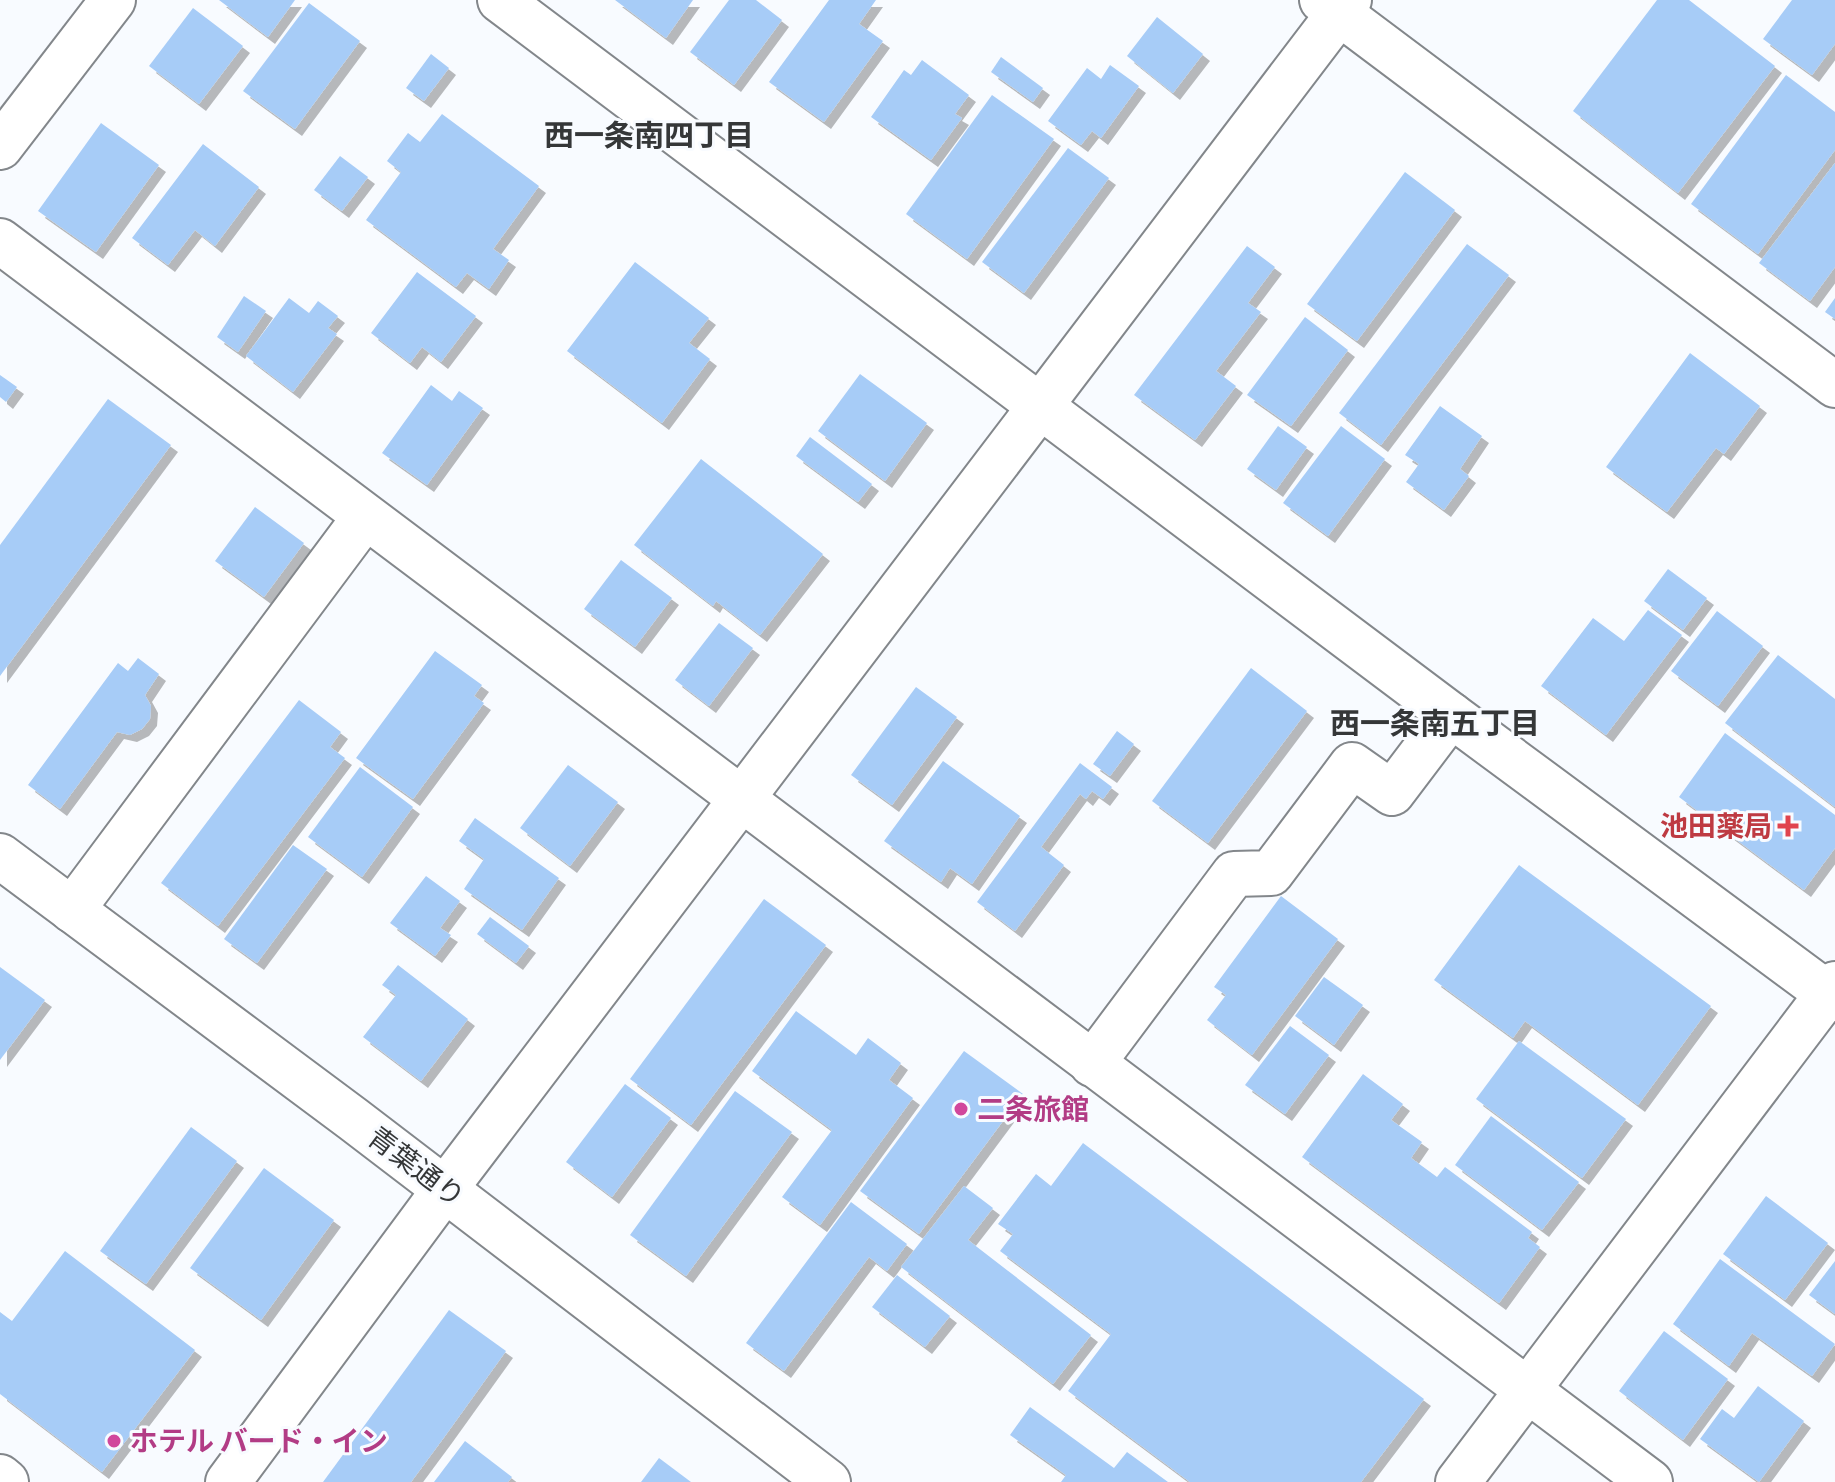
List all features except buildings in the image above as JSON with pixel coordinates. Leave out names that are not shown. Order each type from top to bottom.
[{"type":"street","points":[[0,147],[113,0]]},
{"type":"street","points":[[500,0],[1451,715],[1833,992],[1458,1482]]},
{"type":"street","points":[[228,1482],[1337,4],[1835,385]]},
{"type":"street","points":[[0,241],[1650,1482]]},
{"type":"street","points":[[72,910],[365,517]]},
{"type":"street","points":[[1092,1064],[1234,874],[1271,873],[1352,765],[1392,793],[1451,715]]},
{"type":"street","name":"青葉通り","points":[[0,856],[445,1189],[828,1482]]},
{"type":"street","points":[[0,1477],[6,1482]]},
{"type":"place","name":"池田薬局","points":[[1788,826]]},
{"type":"place","name":"二条旅館","points":[[961,1109]]},
{"type":"place","name":"ホテル バード・イン","points":[[114,1441]]},
{"type":"district","name":"西一条南四丁目","points":[[649,136]]},
{"type":"district","name":"西一条南五丁目","points":[[1435,724]]}]
